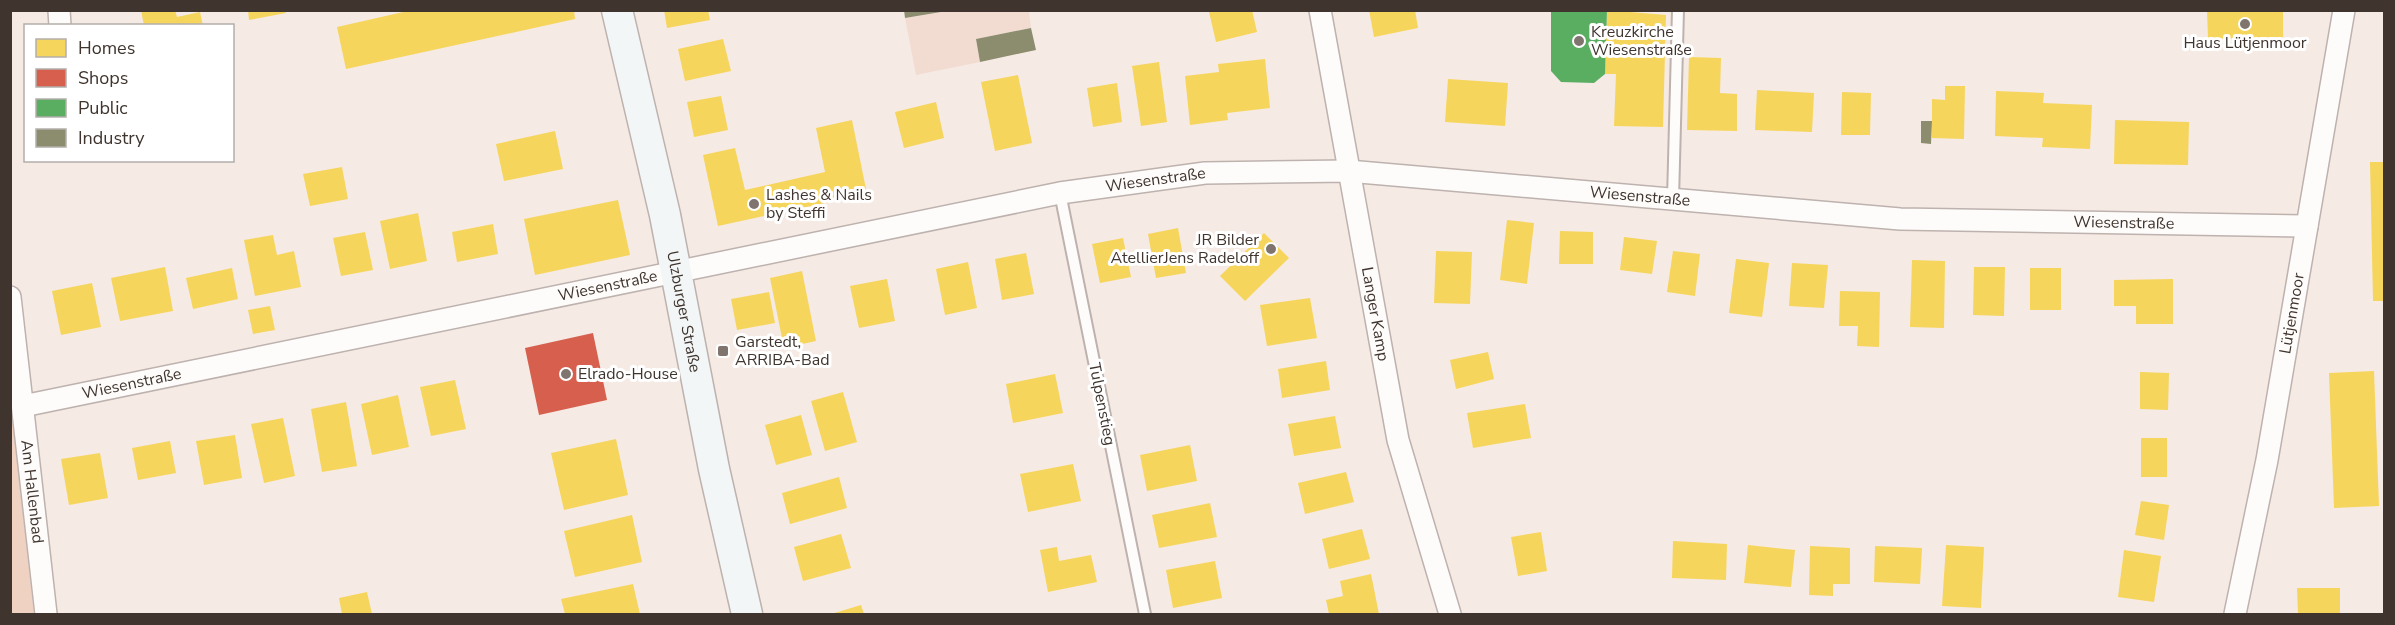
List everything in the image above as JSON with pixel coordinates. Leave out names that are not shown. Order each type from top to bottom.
[{"type":"main road","name":"Ulzburger Straße","points":[[618,10],[677,272],[714,469],[747,615]]},
{"type":"street","name":"Langer Kamp","points":[[1320,10],[1398,440],[1450,615]]},
{"type":"street","name":"Lütjenmoor","points":[[2235,615],[2266,460],[2344,10]]},
{"type":"street","name":"Wiesenstraße","points":[[23,406],[1060,194],[1205,172],[1348,171],[1900,219],[2307,226]]},
{"type":"street","name":"Am Hallenbad","points":[[10,297],[46,615]]},
{"type":"lane","points":[[1673,199],[1678,10]]},
{"type":"lane","name":"Tulpenstieg","points":[[1060,194],[1145,615]]},
{"type":"shaded area","points":[[948,11],[1029,11],[1031,28],[976,39],[980,62],[916,75],[905,18]]},
{"type":"shaded area","points":[[11,407],[34,614],[11,614]]},
{"type":"building: Homes","points":[[141,10],[175,10],[177,17],[200,12],[203,24],[144,24]]},
{"type":"building: Homes","points":[[248,10],[285,10],[286,13],[249,20]]},
{"type":"building: Homes","points":[[412,10],[574,10],[575,19],[346,69],[337,27]]},
{"type":"building: Homes","points":[[664,10],[708,10],[710,20],[667,28]]},
{"type":"building: Homes","points":[[1252,10],[1257,32],[1216,42],[1209,12]]},
{"type":"building: Homes","points":[[1369,10],[1415,10],[1418,28],[1374,37]]},
{"type":"building: Homes","points":[[1607,10],[1666,15],[1663,127],[1614,126],[1616,74],[1605,74]]},
{"type":"building: Homes","name":"Haus Lütjenmoor","points":[[2207,10],[2283,10],[2283,37],[2208,39]]},
{"type":"building: Homes","points":[[723,39],[731,71],[685,81],[678,49]]},
{"type":"building: Homes","points":[[1689,57],[1721,58],[1720,93],[1737,94],[1737,131],[1687,130]]},
{"type":"building: Homes","points":[[1265,59],[1270,108],[1227,113],[1228,120],[1190,125],[1185,76],[1219,72],[1218,64]]},
{"type":"building: Homes","points":[[1159,62],[1167,122],[1141,126],[1132,66]]},
{"type":"building: Homes","points":[[1018,75],[1032,143],[995,151],[981,82]]},
{"type":"building: Homes","points":[[1448,79],[1508,83],[1505,126],[1445,122]]},
{"type":"building: Homes","points":[[1117,83],[1122,122],[1093,127],[1087,88]]},
{"type":"building: Homes","points":[[1945,86],[1965,86],[1964,139],[1932,138],[1932,99],[1945,100]]},
{"type":"building: Homes","points":[[1757,90],[1814,93],[1812,132],[1755,130]]},
{"type":"building: Homes","points":[[1996,91],[2044,93],[2043,103],[2092,105],[2090,149],[2042,147],[2043,138],[1995,136]]},
{"type":"building: Homes","points":[[1842,92],[1871,93],[1870,135],[1841,135]]},
{"type":"building: Homes","points":[[721,96],[728,130],[694,137],[687,102]]},
{"type":"building: Homes","points":[[936,102],[944,138],[904,148],[895,112]]},
{"type":"building: Homes","points":[[852,120],[867,194],[718,226],[703,155],[735,148],[745,190],[825,172],[816,128]]},
{"type":"building: Homes","points":[[2115,120],[2189,122],[2188,165],[2114,164]]},
{"type":"building: Homes","points":[[555,131],[563,169],[504,181],[496,144]]},
{"type":"building: Homes","points":[[2370,162],[2384,162],[2384,301],[2373,301]]},
{"type":"building: Homes","points":[[342,167],[348,199],[310,206],[303,174]]},
{"type":"building: Homes","points":[[618,200],[630,255],[535,275],[524,219]]},
{"type":"building: Homes","points":[[418,213],[427,261],[390,269],[380,221]]},
{"type":"building: Homes","points":[[1507,220],[1534,223],[1527,284],[1500,280]]},
{"type":"building: Homes","points":[[493,224],[498,254],[457,262],[452,232]]},
{"type":"building: Homes","points":[[1178,228],[1186,273],[1156,278],[1148,234]]},
{"type":"building: Homes","points":[[1560,231],[1593,232],[1593,264],[1559,264]]},
{"type":"building: Homes","points":[[365,232],[373,270],[341,276],[333,238]]},
{"type":"building: Homes","points":[[1264,233],[1289,258],[1245,301],[1220,276]]},
{"type":"building: Homes","points":[[273,235],[277,255],[294,251],[301,287],[255,296],[244,240]]},
{"type":"building: Homes","points":[[1624,237],[1657,241],[1652,274],[1620,270]]},
{"type":"building: Homes","points":[[1123,238],[1131,277],[1100,283],[1092,244]]},
{"type":"building: Homes","points":[[1436,251],[1472,252],[1470,304],[1434,303]]},
{"type":"building: Homes","points":[[1673,251],[1700,254],[1695,296],[1667,292]]},
{"type":"building: Homes","points":[[1026,253],[1034,294],[1002,300],[995,259]]},
{"type":"building: Homes","points":[[1736,259],[1769,263],[1762,317],[1729,313]]},
{"type":"building: Homes","points":[[1912,260],[1945,261],[1944,328],[1910,327]]},
{"type":"building: Homes","points":[[968,262],[977,308],[945,315],[936,269]]},
{"type":"building: Homes","points":[[1792,263],[1828,265],[1824,308],[1789,306]]},
{"type":"building: Homes","points":[[165,267],[173,311],[120,321],[111,278]]},
{"type":"building: Homes","points":[[1974,267],[2005,267],[2004,316],[1973,315]]},
{"type":"building: Homes","points":[[232,268],[238,299],[193,309],[186,278]]},
{"type":"building: Homes","points":[[2030,268],[2061,268],[2061,310],[2030,310]]},
{"type":"building: Homes","points":[[802,271],[816,341],[784,348],[770,278]]},
{"type":"building: Homes","points":[[887,279],[895,321],[859,328],[850,286]]},
{"type":"building: Homes","points":[[2173,279],[2173,324],[2136,324],[2136,306],[2114,306],[2114,280]]},
{"type":"building: Homes","points":[[92,283],[101,327],[61,335],[52,291]]},
{"type":"building: Homes","points":[[1840,291],[1880,292],[1879,347],[1857,346],[1858,326],[1839,326]]},
{"type":"building: Homes","points":[[769,292],[775,323],[737,330],[731,299]]},
{"type":"building: Homes","points":[[1310,298],[1317,338],[1267,346],[1260,305]]},
{"type":"building: Homes","points":[[270,306],[275,330],[253,334],[248,310]]},
{"type":"building: Homes","points":[[1488,352],[1494,379],[1456,389],[1450,360]]},
{"type":"building: Homes","points":[[1326,361],[1330,390],[1282,398],[1278,369]]},
{"type":"building: Homes","points":[[2374,371],[2379,506],[2334,508],[2329,373]]},
{"type":"building: Homes","points":[[2140,372],[2169,373],[2168,410],[2140,409]]},
{"type":"building: Homes","points":[[1055,374],[1063,413],[1013,423],[1006,384]]},
{"type":"building: Homes","points":[[455,380],[466,429],[431,436],[420,387]]},
{"type":"building: Homes","points":[[843,392],[857,442],[825,451],[811,401]]},
{"type":"building: Homes","points":[[398,395],[409,447],[372,455],[361,404]]},
{"type":"building: Homes","points":[[346,402],[357,466],[322,472],[311,409]]},
{"type":"building: Homes","points":[[1525,404],[1531,438],[1473,448],[1467,413]]},
{"type":"building: Homes","points":[[801,415],[812,455],[776,465],[765,425]]},
{"type":"building: Homes","points":[[1335,416],[1341,448],[1294,456],[1288,424]]},
{"type":"building: Homes","points":[[283,418],[295,476],[264,483],[251,424]]},
{"type":"building: Homes","points":[[235,435],[242,478],[204,485],[196,441]]},
{"type":"building: Homes","points":[[2141,438],[2167,438],[2167,477],[2141,477]]},
{"type":"building: Homes","points":[[616,439],[628,495],[564,510],[551,453]]},
{"type":"building: Homes","points":[[170,441],[176,473],[138,480],[132,448]]},
{"type":"building: Homes","points":[[1190,445],[1197,481],[1147,491],[1140,455]]},
{"type":"building: Homes","points":[[100,453],[108,498],[69,505],[61,459]]},
{"type":"building: Homes","points":[[1073,464],[1081,501],[1028,512],[1020,474]]},
{"type":"building: Homes","points":[[1346,472],[1354,502],[1305,514],[1298,483]]},
{"type":"building: Homes","points":[[839,477],[847,508],[790,524],[782,493]]},
{"type":"building: Homes","points":[[2141,501],[2169,505],[2164,540],[2135,535]]},
{"type":"building: Homes","points":[[1210,503],[1217,537],[1159,548],[1152,515]]},
{"type":"building: Homes","points":[[632,515],[642,562],[575,577],[564,531]]},
{"type":"building: Homes","points":[[1362,529],[1370,559],[1329,569],[1322,539]]},
{"type":"building: Homes","points":[[1541,532],[1547,571],[1518,576],[1511,537]]},
{"type":"building: Homes","points":[[841,534],[851,568],[803,581],[794,547]]},
{"type":"building: Homes","points":[[1673,541],[1727,544],[1726,580],[1672,578]]},
{"type":"building: Homes","points":[[1748,545],[1795,550],[1791,587],[1744,583]]},
{"type":"building: Homes","points":[[1946,545],[1984,547],[1981,608],[1942,606]]},
{"type":"building: Homes","points":[[1810,546],[1850,548],[1850,584],[1833,584],[1833,596],[1809,595]]},
{"type":"building: Homes","points":[[1875,546],[1922,548],[1920,584],[1874,582]]},
{"type":"building: Homes","points":[[1057,547],[1059,561],[1091,555],[1097,582],[1048,592],[1040,550]]},
{"type":"building: Homes","points":[[2124,550],[2161,556],[2154,602],[2118,597]]},
{"type":"building: Homes","points":[[1215,561],[1222,598],[1173,608],[1166,570]]},
{"type":"building: Homes","points":[[1371,574],[1379,614],[1329,614],[1326,600],[1343,596],[1340,581]]},
{"type":"building: Homes","points":[[633,584],[640,614],[565,614],[561,599]]},
{"type":"building: Homes","points":[[2297,588],[2340,588],[2340,614],[2298,614]]},
{"type":"building: Homes","points":[[367,592],[372,614],[342,614],[339,598]]},
{"type":"building: Homes","points":[[861,605],[864,614],[831,614]]},
{"type":"building: Shops","name":"Elrado-House","points":[[593,333],[607,400],[539,415],[525,348]]},
{"type":"building: Public","name":"Kreuzkirche Wiesenstraße","points":[[1551,10],[1607,10],[1605,74],[1594,83],[1561,82],[1551,71]]},
{"type":"building: Industry","points":[[904,10],[941,10],[941,12],[905,18]]},
{"type":"building: Industry","points":[[1031,28],[1036,50],[980,62],[976,39]]},
{"type":"building: Industry","points":[[1921,121],[1932,121],[1931,144],[1921,143]]},
{"type":"place","name":"Haus Lütjenmoor","points":[[2245,24]]},
{"type":"place","name":"Kreuzkirche Wiesenstraße","points":[[1579,41]]},
{"type":"place","name":"Lashes & Nails by Steffi","points":[[754,204]]},
{"type":"place","name":"JR Bilder AtellierJens Radeloff","points":[[1271,249]]},
{"type":"place","name":"Garstedt, ARRIBA-Bad","points":[[723,351]]},
{"type":"place","name":"Elrado-House","points":[[566,374]]}]
